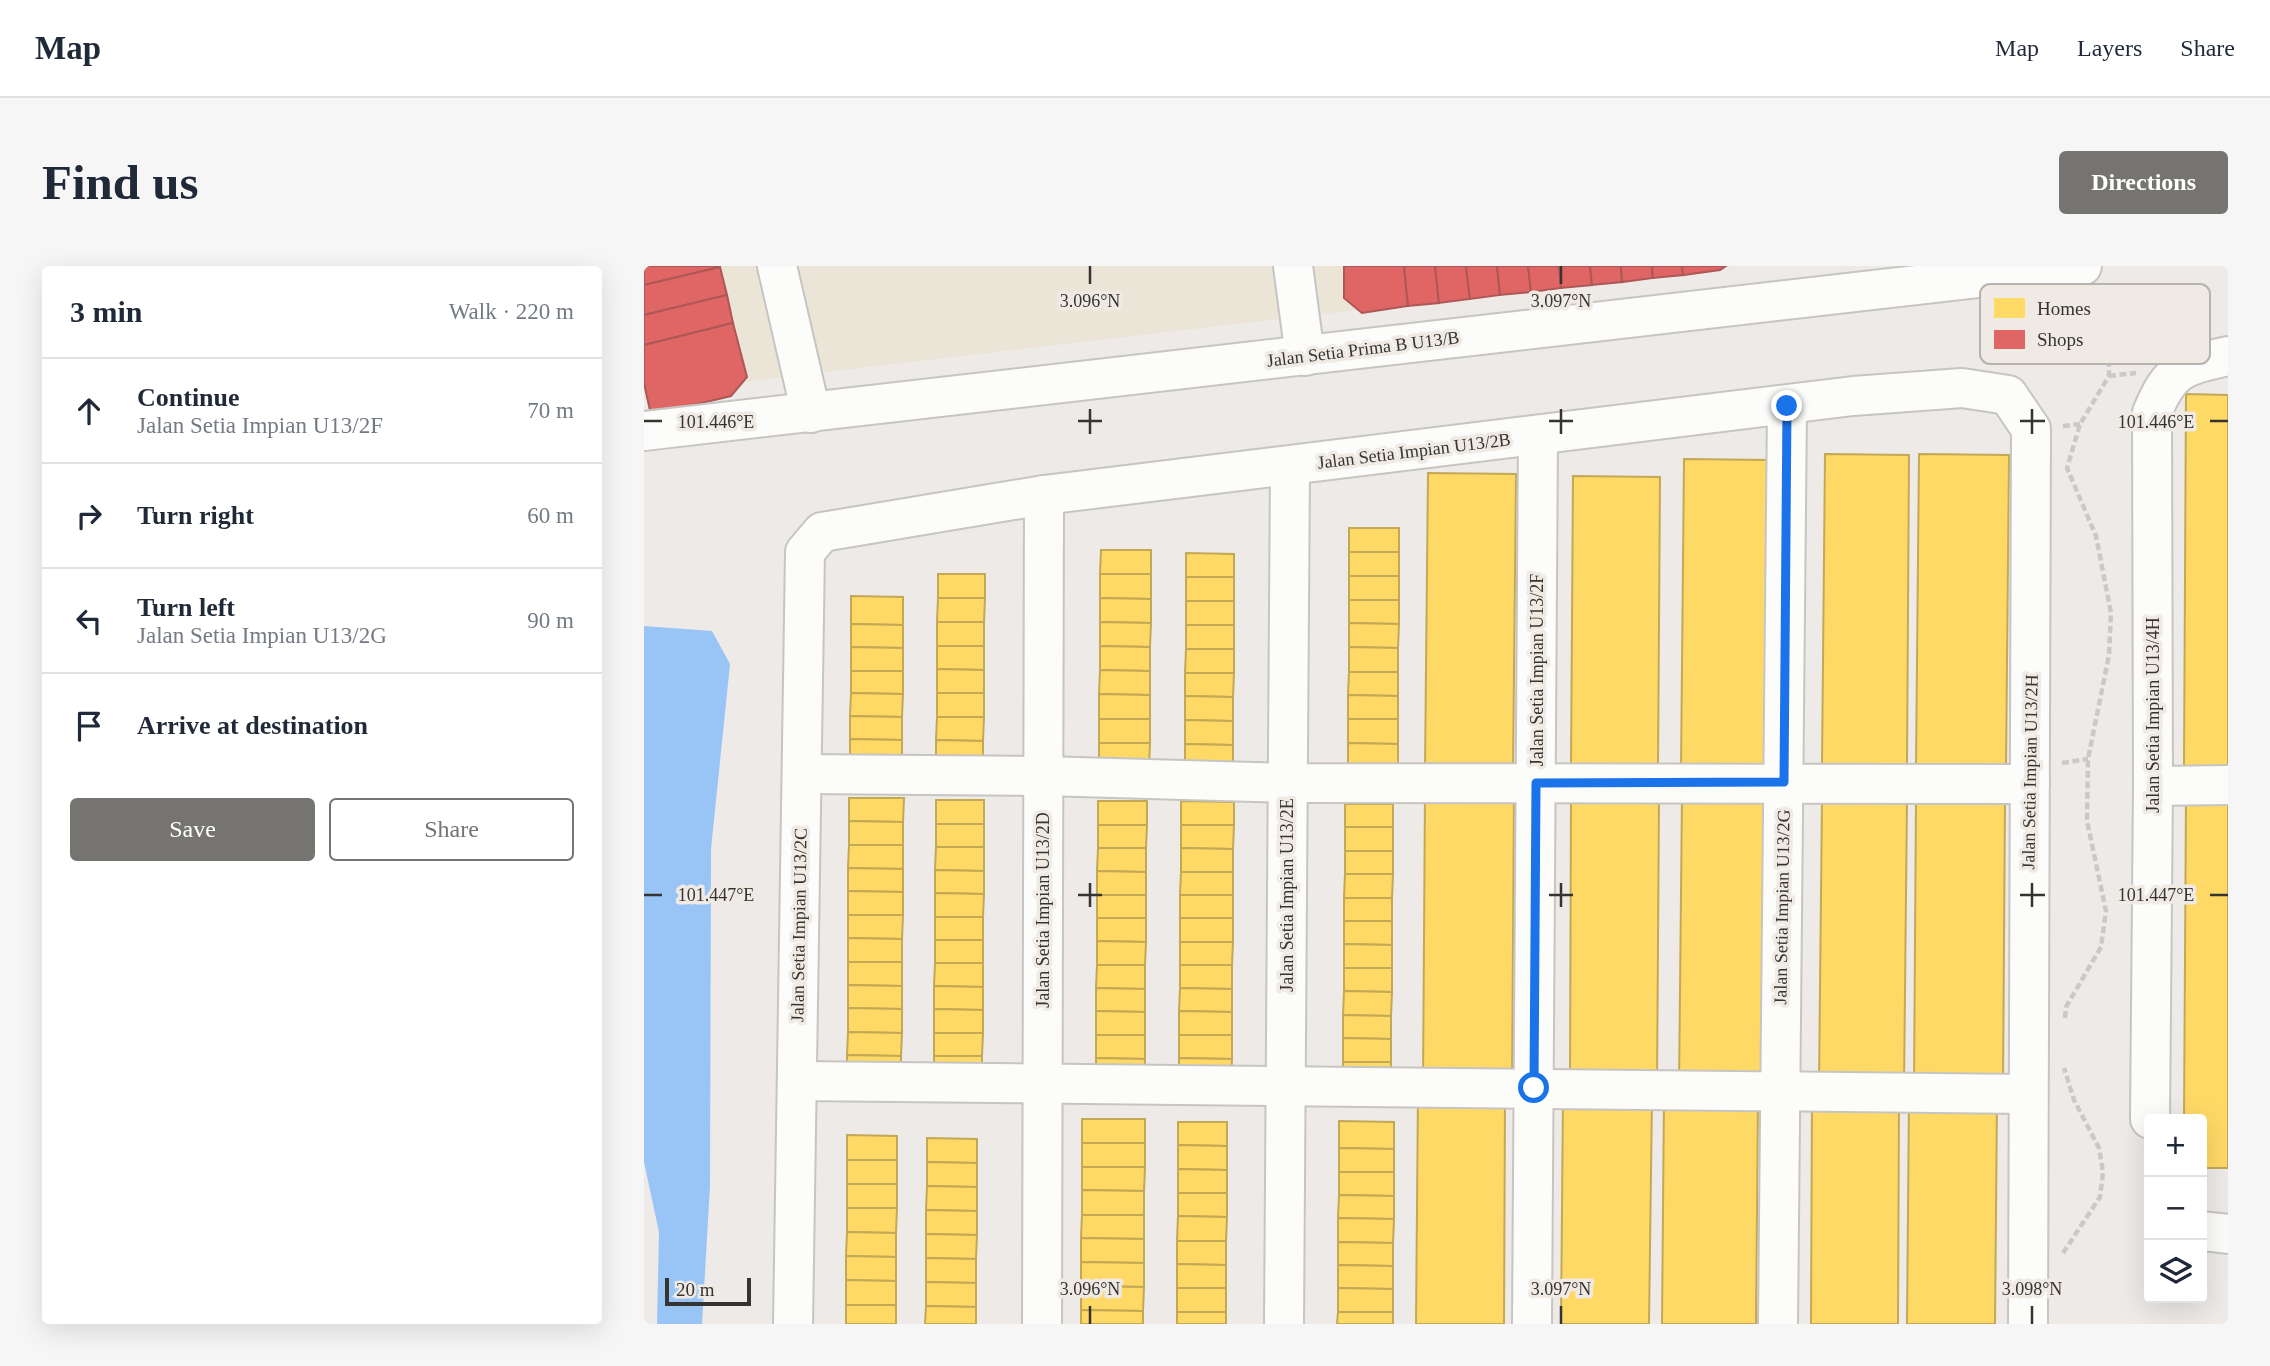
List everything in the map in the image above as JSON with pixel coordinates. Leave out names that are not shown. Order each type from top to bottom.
[{"type":"street","points":[[777,266],[811,413]]},
{"type":"street","points":[[1293,266],[1305,356]]},
{"type":"street","name":"Jalan Setia Prima B U13/B","points":[[644,431],[1305,356],[1798,282],[2095,273]]},
{"type":"street","name":"Jalan Setia Impian U13/4H","points":[[2210,360],[2228,356]]},
{"type":"street","name":"Jalan Setia Impian U13/4H","points":[[2150,1114],[2154,786],[2152,413],[2163,386],[2185,366],[2194,364]]},
{"type":"street","name":"Jalan Setia Impian U13/2B","points":[[822,532],[1044,495],[1853,396],[1962,388],[2008,395]]},
{"type":"street","name":"Jalan Setia Impian U13/2H","points":[[2008,395],[2031,429],[2028,1324]]},
{"type":"street","name":"Jalan Setia Impian U13/2G","points":[[1778,1324],[1787,406]]},
{"type":"street","name":"Jalan Setia Impian U13/2F","points":[[1532,1324],[1538,436]]},
{"type":"street","name":"Jalan Setia Impian U13/2E","points":[[1284,1324],[1290,466]]},
{"type":"street","name":"Jalan Setia Impian U13/2D","points":[[1042,1324],[1044,495]]},
{"type":"street","name":"Jalan Setia Impian U13/2C","points":[[793,1324],[805,552],[822,532]]},
{"type":"street","points":[[802,774],[1043,776],[1288,783],[2031,784]]},
{"type":"street","points":[[2154,786],[2228,785]]},
{"type":"street","points":[[797,1081],[2027,1094]]},
{"type":"street","points":[[2207,1232],[2228,1234]]},
{"type":"path","points":[[2063,1031],[2066,1007],[2101,947],[2106,911],[2087,821],[2088,759],[2109,656],[2111,613],[2096,536],[2067,468],[2080,424],[2109,376],[2107,364]]},
{"type":"path","points":[[2061,1256],[2100,1197],[2103,1172],[2099,1148],[2074,1100],[2063,1066]]},
{"type":"shaded area","points":[[644,266],[1733,266],[765,379],[644,399]]},
{"type":"water","points":[[644,626],[712,631],[730,664],[711,849],[710,1186],[702,1324],[657,1324],[659,1232],[644,1162]]},
{"type":"building: Homes","points":[[2186,394],[2228,395],[2228,767],[2184,766]]},
{"type":"building: Homes","points":[[1825,454],[1909,455],[1907,767],[1822,766]]},
{"type":"building: Homes","points":[[1919,454],[2009,455],[2006,768],[1916,767]]},
{"type":"building: Homes","points":[[1684,459],[1768,460],[1766,772],[1681,771]]},
{"type":"building: Homes","points":[[1428,473],[1516,474],[1513,771],[1425,770]]},
{"type":"building: Homes","points":[[1573,476],[1660,477],[1658,769],[1571,768]]},
{"type":"building: Homes","points":[[1349,528],[1399,528],[1399,552],[1349,552]]},
{"type":"building: Homes","points":[[1101,550],[1151,550],[1151,574],[1100,574]]},
{"type":"building: Homes","points":[[1349,552],[1399,552],[1399,576],[1349,576]]},
{"type":"building: Homes","points":[[1186,553],[1234,554],[1234,577],[1186,577]]},
{"type":"building: Homes","points":[[938,574],[985,574],[985,598],[938,598]]},
{"type":"building: Homes","points":[[1100,574],[1151,574],[1151,599],[1100,598]]},
{"type":"building: Homes","points":[[1349,576],[1399,576],[1399,600],[1349,600]]},
{"type":"building: Homes","points":[[1186,577],[1234,577],[1234,601],[1186,601]]},
{"type":"building: Homes","points":[[851,596],[903,597],[903,625],[851,624]]},
{"type":"building: Homes","points":[[938,598],[985,598],[984,622],[937,622]]},
{"type":"building: Homes","points":[[1100,598],[1151,599],[1151,623],[1100,622]]},
{"type":"building: Homes","points":[[1349,600],[1399,600],[1399,624],[1349,623]]},
{"type":"building: Homes","points":[[1186,601],[1234,601],[1234,625],[1186,625]]},
{"type":"building: Homes","points":[[937,622],[984,622],[984,646],[937,646]]},
{"type":"building: Homes","points":[[1100,622],[1151,623],[1150,647],[1100,646]]},
{"type":"building: Homes","points":[[1349,623],[1399,624],[1398,648],[1349,647]]},
{"type":"building: Homes","points":[[851,624],[903,625],[903,648],[851,647]]},
{"type":"building: Homes","points":[[1186,625],[1234,625],[1234,649],[1186,649]]},
{"type":"building: Homes","points":[[937,646],[984,646],[984,670],[937,669]]},
{"type":"building: Homes","points":[[1100,646],[1150,647],[1150,671],[1100,670]]},
{"type":"building: Homes","points":[[851,647],[903,648],[903,671],[851,671]]},
{"type":"building: Homes","points":[[1349,647],[1398,648],[1398,672],[1349,672]]},
{"type":"building: Homes","points":[[1186,649],[1234,649],[1234,673],[1185,673]]},
{"type":"building: Homes","points":[[937,669],[984,670],[984,693],[937,693]]},
{"type":"building: Homes","points":[[1100,670],[1150,671],[1150,695],[1099,694]]},
{"type":"building: Homes","points":[[851,671],[903,671],[903,694],[851,693]]},
{"type":"building: Homes","points":[[1349,672],[1398,672],[1398,696],[1348,695]]},
{"type":"building: Homes","points":[[1185,673],[1234,673],[1233,697],[1185,696]]},
{"type":"building: Homes","points":[[851,693],[903,694],[902,717],[850,716]]},
{"type":"building: Homes","points":[[937,693],[984,693],[984,717],[937,717]]},
{"type":"building: Homes","points":[[1099,694],[1150,695],[1150,719],[1099,719]]},
{"type":"building: Homes","points":[[1348,695],[1398,696],[1398,719],[1348,719]]},
{"type":"building: Homes","points":[[1185,696],[1233,697],[1233,721],[1185,720]]},
{"type":"building: Homes","points":[[850,716],[902,717],[902,740],[850,739]]},
{"type":"building: Homes","points":[[937,717],[984,717],[983,741],[936,740]]},
{"type":"building: Homes","points":[[1099,719],[1150,719],[1150,743],[1099,743]]},
{"type":"building: Homes","points":[[1348,719],[1398,719],[1398,744],[1348,743]]},
{"type":"building: Homes","points":[[1185,720],[1233,721],[1233,745],[1185,744]]},
{"type":"building: Homes","points":[[850,739],[902,740],[902,763],[850,763]]},
{"type":"building: Homes","points":[[936,740],[983,741],[983,764],[936,764]]},
{"type":"building: Homes","points":[[1099,743],[1150,743],[1149,767],[1099,767]]},
{"type":"building: Homes","points":[[1348,743],[1398,744],[1398,767],[1348,767]]},
{"type":"building: Homes","points":[[1185,744],[1233,745],[1233,768],[1185,768]]},
{"type":"building: Homes","points":[[1425,793],[1514,794],[1512,1086],[1423,1085]]},
{"type":"building: Homes","points":[[1571,797],[1659,798],[1657,1087],[1570,1086]]},
{"type":"building: Homes","points":[[1682,797],[1766,798],[1764,1090],[1679,1089]]},
{"type":"building: Homes","points":[[849,798],[904,798],[903,822],[849,821]]},
{"type":"building: Homes","points":[[2186,798],[2228,798],[2228,1168],[2207,1168],[2207,1114],[2184,1114]]},
{"type":"building: Homes","points":[[1822,799],[1907,800],[1904,1086],[1819,1085]]},
{"type":"building: Homes","points":[[936,800],[984,800],[984,824],[936,824]]},
{"type":"building: Homes","points":[[1916,800],[2005,800],[2003,1087],[1914,1087]]},
{"type":"building: Homes","points":[[1098,801],[1147,801],[1147,825],[1098,825]]},
{"type":"building: Homes","points":[[1181,801],[1234,802],[1234,825],[1181,825]]},
{"type":"building: Homes","points":[[1345,804],[1393,804],[1393,827],[1345,827]]},
{"type":"building: Homes","points":[[849,821],[903,822],[903,845],[849,845]]},
{"type":"building: Homes","points":[[936,824],[984,824],[984,847],[936,847]]},
{"type":"building: Homes","points":[[1098,825],[1147,825],[1146,848],[1098,848]]},
{"type":"building: Homes","points":[[1181,825],[1234,825],[1233,849],[1181,848]]},
{"type":"building: Homes","points":[[1345,827],[1393,827],[1393,851],[1345,851]]},
{"type":"building: Homes","points":[[849,845],[903,845],[903,869],[848,868]]},
{"type":"building: Homes","points":[[936,847],[984,847],[984,871],[935,870]]},
{"type":"building: Homes","points":[[1098,848],[1146,848],[1146,872],[1097,871]]},
{"type":"building: Homes","points":[[1181,848],[1233,849],[1233,872],[1181,872]]},
{"type":"building: Homes","points":[[1345,851],[1393,851],[1393,874],[1345,874]]},
{"type":"building: Homes","points":[[848,868],[903,869],[903,892],[848,891]]},
{"type":"building: Homes","points":[[935,870],[984,871],[984,894],[935,893]]},
{"type":"building: Homes","points":[[1097,871],[1146,872],[1146,895],[1097,895]]},
{"type":"building: Homes","points":[[1181,872],[1233,872],[1233,895],[1180,895]]},
{"type":"building: Homes","points":[[1345,874],[1393,874],[1392,898],[1344,898]]},
{"type":"building: Homes","points":[[848,891],[903,892],[903,915],[848,915]]},
{"type":"building: Homes","points":[[935,893],[984,894],[983,917],[935,917]]},
{"type":"building: Homes","points":[[1097,895],[1146,895],[1146,918],[1097,918]]},
{"type":"building: Homes","points":[[1180,895],[1233,895],[1233,918],[1180,918]]},
{"type":"building: Homes","points":[[1344,898],[1392,898],[1392,921],[1344,921]]},
{"type":"building: Homes","points":[[848,915],[903,915],[902,939],[848,938]]},
{"type":"building: Homes","points":[[935,917],[983,917],[983,940],[935,940]]},
{"type":"building: Homes","points":[[1097,918],[1146,918],[1146,942],[1097,941]]},
{"type":"building: Homes","points":[[1180,918],[1233,918],[1233,942],[1180,942]]},
{"type":"building: Homes","points":[[1344,921],[1392,921],[1392,945],[1344,944]]},
{"type":"building: Homes","points":[[848,938],[902,939],[902,962],[848,962]]},
{"type":"building: Homes","points":[[935,940],[983,940],[983,963],[935,963]]},
{"type":"building: Homes","points":[[1097,941],[1146,942],[1145,965],[1097,965]]},
{"type":"building: Homes","points":[[1180,942],[1233,942],[1232,965],[1180,965]]},
{"type":"building: Homes","points":[[1344,944],[1392,945],[1392,968],[1344,968]]},
{"type":"building: Homes","points":[[848,962],[902,962],[902,986],[848,985]]},
{"type":"building: Homes","points":[[935,963],[983,963],[983,987],[934,986]]},
{"type":"building: Homes","points":[[1097,965],[1145,965],[1145,989],[1096,988]]},
{"type":"building: Homes","points":[[1180,965],[1232,965],[1232,989],[1180,988]]},
{"type":"building: Homes","points":[[1344,968],[1392,968],[1392,992],[1344,991]]},
{"type":"building: Homes","points":[[848,985],[902,986],[902,1009],[848,1008]]},
{"type":"building: Homes","points":[[934,986],[983,987],[983,1010],[934,1009]]},
{"type":"building: Homes","points":[[1096,988],[1145,989],[1145,1012],[1096,1011]]},
{"type":"building: Homes","points":[[1180,988],[1232,989],[1232,1012],[1179,1011]]},
{"type":"building: Homes","points":[[1344,991],[1392,992],[1391,1016],[1343,1015]]},
{"type":"building: Homes","points":[[848,1008],[902,1009],[902,1033],[848,1032]]},
{"type":"building: Homes","points":[[934,1009],[983,1010],[983,1033],[934,1033]]},
{"type":"building: Homes","points":[[1096,1011],[1145,1012],[1145,1035],[1096,1035]]},
{"type":"building: Homes","points":[[1179,1011],[1232,1012],[1232,1035],[1179,1035]]},
{"type":"building: Homes","points":[[1343,1015],[1391,1016],[1391,1039],[1343,1038]]},
{"type":"building: Homes","points":[[848,1032],[902,1033],[901,1056],[847,1055]]},
{"type":"building: Homes","points":[[934,1033],[983,1033],[982,1056],[934,1056]]},
{"type":"building: Homes","points":[[1096,1035],[1145,1035],[1145,1059],[1096,1058]]},
{"type":"building: Homes","points":[[1179,1035],[1232,1035],[1232,1059],[1179,1058]]},
{"type":"building: Homes","points":[[1343,1038],[1391,1039],[1391,1062],[1343,1062]]},
{"type":"building: Homes","points":[[847,1055],[901,1056],[901,1079],[847,1079]]},
{"type":"building: Homes","points":[[934,1056],[982,1056],[982,1080],[934,1079]]},
{"type":"building: Homes","points":[[1096,1058],[1145,1059],[1144,1082],[1096,1081]]},
{"type":"building: Homes","points":[[1179,1058],[1232,1059],[1231,1082],[1179,1081]]},
{"type":"building: Homes","points":[[1343,1062],[1391,1062],[1391,1086],[1343,1085]]},
{"type":"building: Homes","points":[[1418,1093],[1505,1094],[1504,1324],[1416,1324]]},
{"type":"building: Homes","points":[[1563,1095],[1652,1096],[1649,1324],[1561,1324]]},
{"type":"building: Homes","points":[[1664,1097],[1758,1098],[1756,1324],[1662,1324]]},
{"type":"building: Homes","points":[[1812,1097],[1899,1098],[1898,1324],[1811,1324]]},
{"type":"building: Homes","points":[[1909,1098],[1997,1099],[1995,1324],[1907,1324]]},
{"type":"building: Homes","points":[[1082,1119],[1145,1119],[1145,1143],[1082,1143]]},
{"type":"building: Homes","points":[[1339,1121],[1394,1122],[1394,1149],[1339,1148]]},
{"type":"building: Homes","points":[[1178,1122],[1227,1122],[1227,1146],[1178,1145]]},
{"type":"building: Homes","points":[[847,1135],[897,1136],[897,1160],[847,1160]]},
{"type":"building: Homes","points":[[927,1138],[977,1139],[977,1163],[927,1162]]},
{"type":"building: Homes","points":[[1082,1143],[1145,1143],[1145,1167],[1082,1167]]},
{"type":"building: Homes","points":[[1178,1145],[1227,1146],[1227,1170],[1178,1169]]},
{"type":"building: Homes","points":[[1339,1148],[1394,1149],[1394,1172],[1339,1172]]},
{"type":"building: Homes","points":[[847,1160],[897,1160],[897,1184],[847,1184]]},
{"type":"building: Homes","points":[[927,1162],[977,1163],[977,1187],[927,1186]]},
{"type":"building: Homes","points":[[1082,1167],[1145,1167],[1144,1191],[1082,1190]]},
{"type":"building: Homes","points":[[1178,1169],[1227,1170],[1227,1193],[1178,1193]]},
{"type":"building: Homes","points":[[1339,1172],[1394,1172],[1394,1196],[1339,1195]]},
{"type":"building: Homes","points":[[847,1184],[897,1184],[897,1208],[847,1208]]},
{"type":"building: Homes","points":[[927,1186],[977,1187],[977,1211],[926,1210]]},
{"type":"building: Homes","points":[[1082,1190],[1144,1191],[1144,1215],[1082,1215]]},
{"type":"building: Homes","points":[[1178,1193],[1227,1193],[1227,1217],[1178,1216]]},
{"type":"building: Homes","points":[[1339,1195],[1394,1196],[1394,1219],[1338,1218]]},
{"type":"building: Homes","points":[[847,1208],[897,1208],[896,1233],[847,1232]]},
{"type":"building: Homes","points":[[926,1210],[977,1211],[977,1235],[926,1234]]},
{"type":"building: Homes","points":[[1082,1215],[1144,1215],[1144,1239],[1081,1238]]},
{"type":"building: Homes","points":[[1178,1216],[1227,1217],[1226,1241],[1177,1241]]},
{"type":"building: Homes","points":[[1338,1218],[1394,1219],[1393,1243],[1338,1242]]},
{"type":"building: Homes","points":[[847,1232],[896,1233],[896,1257],[846,1256]]},
{"type":"building: Homes","points":[[926,1234],[977,1235],[976,1259],[926,1258]]},
{"type":"building: Homes","points":[[1081,1238],[1144,1239],[1144,1263],[1081,1262]]},
{"type":"building: Homes","points":[[1177,1241],[1226,1241],[1226,1265],[1177,1264]]},
{"type":"building: Homes","points":[[1338,1242],[1393,1243],[1393,1266],[1338,1265]]},
{"type":"building: Homes","points":[[846,1256],[896,1257],[896,1281],[846,1280]]},
{"type":"building: Homes","points":[[926,1258],[976,1259],[976,1283],[926,1282]]},
{"type":"building: Homes","points":[[1081,1262],[1144,1263],[1144,1287],[1081,1286]]},
{"type":"building: Homes","points":[[1177,1264],[1226,1265],[1226,1288],[1177,1288]]},
{"type":"building: Homes","points":[[1338,1265],[1393,1266],[1393,1289],[1338,1288]]},
{"type":"building: Homes","points":[[846,1280],[896,1281],[896,1305],[846,1305]]},
{"type":"building: Homes","points":[[926,1282],[976,1283],[976,1307],[926,1306]]},
{"type":"building: Homes","points":[[1081,1286],[1144,1287],[1143,1311],[1081,1310]]},
{"type":"building: Homes","points":[[1177,1288],[1226,1288],[1226,1312],[1177,1312]]},
{"type":"building: Homes","points":[[1338,1288],[1393,1289],[1393,1312],[1338,1312]]},
{"type":"building: Homes","points":[[846,1305],[896,1305],[896,1324],[846,1324]]},
{"type":"building: Homes","points":[[926,1306],[976,1307],[976,1324],[925,1324]]},
{"type":"building: Homes","points":[[1081,1310],[1143,1311],[1143,1324],[1081,1324]]},
{"type":"building: Homes","points":[[1177,1312],[1226,1312],[1226,1324],[1177,1324]]},
{"type":"building: Homes","points":[[1338,1312],[1393,1312],[1393,1324],[1337,1324]]},
{"type":"building: Shops","points":[[644,266],[720,266],[720,267],[644,285]]},
{"type":"building: Shops","points":[[1344,266],[1404,266],[1408,306],[1362,313],[1344,298]]},
{"type":"building: Shops","points":[[1404,266],[1435,266],[1439,303],[1408,306]]},
{"type":"building: Shops","points":[[1435,266],[1466,266],[1470,299],[1439,303]]},
{"type":"building: Shops","points":[[1466,266],[1497,266],[1500,295],[1470,299]]},
{"type":"building: Shops","points":[[1497,266],[1528,266],[1531,292],[1500,295]]},
{"type":"building: Shops","points":[[1528,266],[1559,266],[1561,288],[1531,292]]},
{"type":"building: Shops","points":[[1559,266],[1590,266],[1592,285],[1561,288]]},
{"type":"building: Shops","points":[[1590,266],[1621,266],[1622,282],[1592,285]]},
{"type":"building: Shops","points":[[1621,266],[1652,266],[1653,278],[1622,282]]},
{"type":"building: Shops","points":[[1652,266],[1682,266],[1683,275],[1653,278]]},
{"type":"building: Shops","points":[[1682,266],[1726,266],[1720,270],[1683,275]]},
{"type":"building: Shops","points":[[720,267],[727,295],[644,315],[644,285]]},
{"type":"building: Shops","points":[[727,295],[733,323],[644,345],[644,315]]},
{"type":"building: Shops","points":[[733,323],[747,377],[731,396],[651,415],[644,383],[644,345]]},
{"type":"route","points":[[1534,1088],[1536,783],[1784,782],[1787,406]]}]
